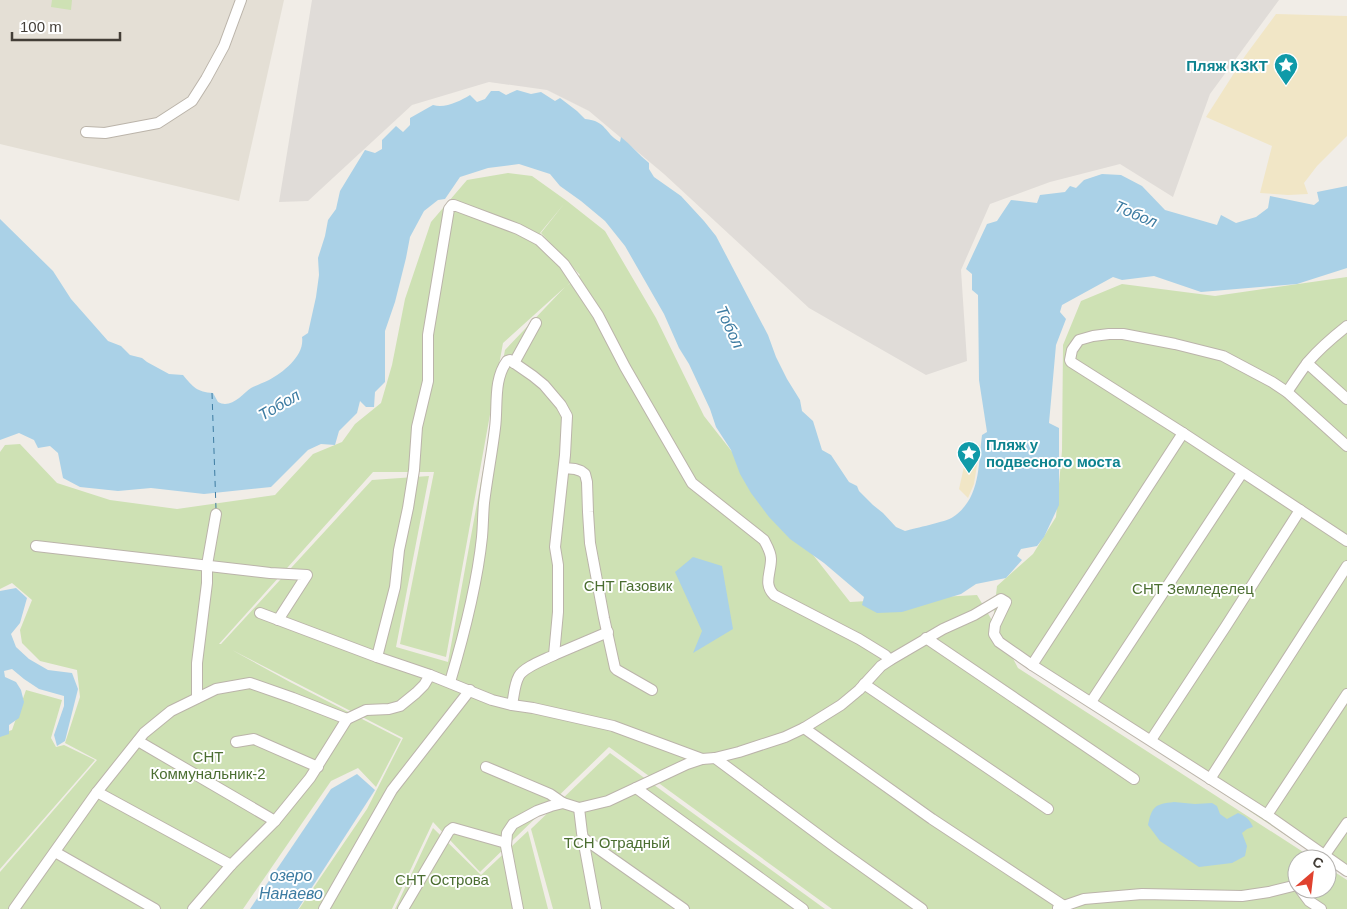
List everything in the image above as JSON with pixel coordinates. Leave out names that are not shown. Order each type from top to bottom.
[{"type":"street","points":[[86,132],[105,133],[158,122],[192,101],[224,46],[242,0]]},
{"type":"street","points":[[377,657],[395,587],[399,550],[414,470],[418,427],[428,381],[428,335],[449,209],[454,205],[518,229],[539,240],[564,264],[598,315],[625,367],[692,483],[764,540],[771,559],[768,585],[774,595],[859,639],[890,660]]},
{"type":"street","points":[[514,362],[536,324]]},
{"type":"street","points":[[1287,392],[1307,363],[1347,326]]},
{"type":"street","points":[[1347,446],[1287,392],[1223,356],[1124,334],[1109,334],[1079,340],[1070,357],[1072,362],[1347,541]]},
{"type":"street","points":[[450,682],[468,619],[477,571],[495,425],[499,375],[507,361],[510,360],[544,385],[567,416],[564,468],[555,547],[558,565],[558,612],[554,655]]},
{"type":"street","points":[[1307,363],[1347,399]]},
{"type":"street","points":[[1032,665],[1183,433]]},
{"type":"street","points":[[564,468],[575,469],[585,474],[590,543],[615,668],[652,690]]},
{"type":"street","points":[[1091,702],[1242,473]]},
{"type":"street","points":[[1151,740],[1300,510]]},
{"type":"street","points":[[197,698],[197,663],[208,564],[216,514]]},
{"type":"street","points":[[36,546],[307,576],[278,620]]},
{"type":"street","points":[[1210,779],[1347,566]]},
{"type":"street","points":[[514,906],[506,843],[507,833],[513,824],[537,810],[551,806],[563,804],[579,808],[608,801],[687,764],[739,752],[785,737],[804,728],[841,705],[881,666],[890,660],[926,638],[1002,599],[1006,602],[995,625],[994,634],[999,642],[1267,815],[1311,849]]},
{"type":"street","points":[[260,613],[450,682],[492,700],[613,726],[702,759]]},
{"type":"street","points":[[512,705],[516,685],[523,671],[554,655],[608,632]]},
{"type":"street","points":[[926,638],[1134,779]]},
{"type":"street","points":[[193,909],[231,865],[275,821],[310,778],[347,718],[366,710],[400,706],[424,685],[430,675]]},
{"type":"street","points":[[14,909],[97,792],[144,733],[171,710],[216,689],[250,683],[347,718]]},
{"type":"street","points":[[864,684],[1048,809]]},
{"type":"street","points":[[324,909],[392,790],[470,690]]},
{"type":"street","points":[[1267,815],[1347,694]]},
{"type":"street","points":[[804,728],[1060,907],[1084,899],[1142,894],[1242,896],[1287,888]]},
{"type":"street","points":[[236,742],[254,739],[318,767]]},
{"type":"street","points":[[138,741],[275,821]]},
{"type":"street","points":[[715,758],[922,909]]},
{"type":"street","points":[[486,767],[550,794],[563,804]]},
{"type":"street","points":[[636,788],[803,909]]},
{"type":"street","points":[[97,792],[231,865]]},
{"type":"street","points":[[579,808],[596,909]]},
{"type":"street","points":[[1329,849],[1347,823]]},
{"type":"street","points":[[403,909],[449,831],[453,828],[506,843]]},
{"type":"street","points":[[583,838],[684,909]]},
{"type":"street","points":[[55,852],[155,909]]},
{"type":"street","points":[[1308,899],[1321,909]]},
{"type":"shaded area","points":[[0,0],[284,0],[239,201],[0,144]]},
{"type":"shaded area","points":[[312,0],[1279,0],[1210,94],[1173,197],[1120,164],[1050,182],[990,204],[961,270],[967,361],[926,375],[809,308],[664,174],[589,111],[547,90],[489,82],[412,105],[308,201],[279,202]]},
{"type":"green space","points":[[52,0],[72,0],[71,10],[51,7]]},
{"type":"green space","points":[[508,173],[532,176],[605,231],[656,318],[704,416],[850,602],[977,595],[993,622],[997,586],[1033,554],[1056,517],[1062,451],[1063,345],[1081,301],[1122,284],[1215,296],[1347,277],[1347,876],[1337,869],[1337,849],[1306,849],[1009,651],[1018,668],[1299,849],[1287,849],[1287,899],[1337,899],[1337,874],[1347,880],[1347,909],[832,909],[609,747],[480,872],[433,822],[392,909],[299,909],[367,809],[403,738],[232,650],[401,739],[376,787],[358,768],[331,781],[243,909],[0,909],[0,872],[97,760],[65,743],[80,697],[77,670],[40,661],[22,643],[20,630],[32,600],[12,583],[0,589],[0,452],[5,445],[20,444],[57,483],[110,500],[177,509],[275,495],[313,454],[342,442],[355,424],[381,403],[392,365],[405,299],[431,222],[467,180]],"holes":[[[564,204],[541,233],[580,275],[567,286],[578,275],[540,233]],[[565,287],[505,350],[448,662],[396,647],[429,476],[372,480],[219,644],[373,472],[434,472],[400,644],[446,657],[503,343]]]},
{"type":"green space","points":[[26,690],[62,700],[51,738],[56,747],[64,745],[95,760],[0,869],[0,734],[12,730]]},
{"type":"green space","name":"ТСН Отрадный","points":[[610,753],[825,909],[553,909],[531,829]]},
{"type":"green space","name":"СНТ Острова","points":[[433,828],[481,875],[528,831],[548,909],[395,909]]},
{"type":"sand","name":"Пляж КЗКТ","points":[[1276,14],[1347,16],[1347,136],[1317,166],[1304,183],[1308,194],[1260,193],[1272,146],[1206,117],[1245,56]]},
{"type":"sand","name":"Пляж у подвесного моста","points":[[969,444],[980,445],[974,484],[968,498],[959,489]]},
{"type":"water","name":"Тобол","points":[[517,90],[531,94],[541,92],[555,101],[560,98],[585,119],[598,122],[620,142],[621,137],[649,163],[649,169],[654,177],[681,196],[704,221],[716,236],[768,335],[776,357],[800,400],[802,411],[813,421],[822,450],[831,455],[849,482],[857,486],[859,491],[896,527],[905,531],[953,517],[969,500],[973,491],[982,435],[987,432],[979,380],[978,295],[972,290],[972,274],[966,269],[987,224],[997,221],[1011,200],[1037,203],[1040,195],[1065,192],[1070,186],[1076,188],[1084,180],[1102,174],[1121,175],[1142,186],[1165,210],[1217,225],[1221,215],[1236,223],[1256,217],[1268,208],[1270,196],[1314,205],[1319,201],[1317,192],[1347,186],[1347,268],[1297,284],[1201,292],[1154,276],[1122,280],[1113,277],[1062,305],[1060,312],[1066,319],[1056,345],[1049,423],[1059,428],[1059,505],[1044,537],[1037,546],[1021,549],[1017,556],[1022,560],[1006,578],[976,584],[961,594],[902,612],[877,613],[862,605],[864,597],[824,563],[790,539],[769,517],[751,493],[740,474],[731,450],[716,427],[710,409],[664,314],[625,246],[605,221],[560,186],[550,174],[519,164],[488,168],[460,177],[445,199],[438,200],[424,211],[410,237],[395,302],[385,331],[385,382],[375,392],[374,407],[366,407],[360,401],[357,413],[339,431],[335,445],[321,444],[308,450],[271,487],[204,494],[151,488],[118,491],[80,487],[63,478],[58,453],[50,446],[38,448],[34,440],[19,433],[0,440],[0,219],[53,271],[71,299],[108,341],[121,346],[130,355],[142,358],[169,374],[183,375],[196,388],[213,393],[218,402],[229,404],[251,388],[281,372],[297,356],[302,344],[302,337],[308,333],[319,275],[318,258],[328,220],[336,209],[340,191],[365,150],[375,153],[382,149],[382,140],[396,126],[403,132],[410,125],[410,118],[433,105],[447,105],[470,95],[477,102],[485,99],[491,91],[499,91],[506,95]]},
{"type":"water","points":[[693,557],[722,566],[733,629],[693,653],[702,631],[675,572]]},
{"type":"water","points":[[16,588],[27,598],[20,623],[11,634],[16,647],[29,659],[48,670],[72,673],[78,689],[65,741],[57,746],[54,735],[64,706],[64,696],[39,689],[12,669],[4,671],[5,677],[16,682],[21,690],[24,702],[19,718],[9,725],[9,734],[0,737],[0,591]]},
{"type":"water","name":"озеро Нанаево","points":[[357,774],[375,790],[298,909],[250,909],[331,789]]},
{"type":"water","points":[[1174,802],[1212,803],[1217,806],[1220,814],[1227,819],[1238,813],[1249,820],[1253,827],[1242,833],[1247,846],[1245,856],[1232,863],[1199,867],[1160,841],[1148,825],[1151,814],[1158,805]]},
{"type":"ferry route","points":[[212,393],[216,509]]},
{"type":"place","name":"Пляж КЗКТ","points":[[1286,86]]},
{"type":"place","name":"Пляж у подвесного моста","points":[[969,474]]},
{"type":"park label","name":"СНТ Газовик","points":[[628,585]]},
{"type":"park label","name":"СНТ Земледелец","points":[[1193,588]]},
{"type":"park label","name":"СНТ Коммунальник-2","points":[[208,764]]}]
